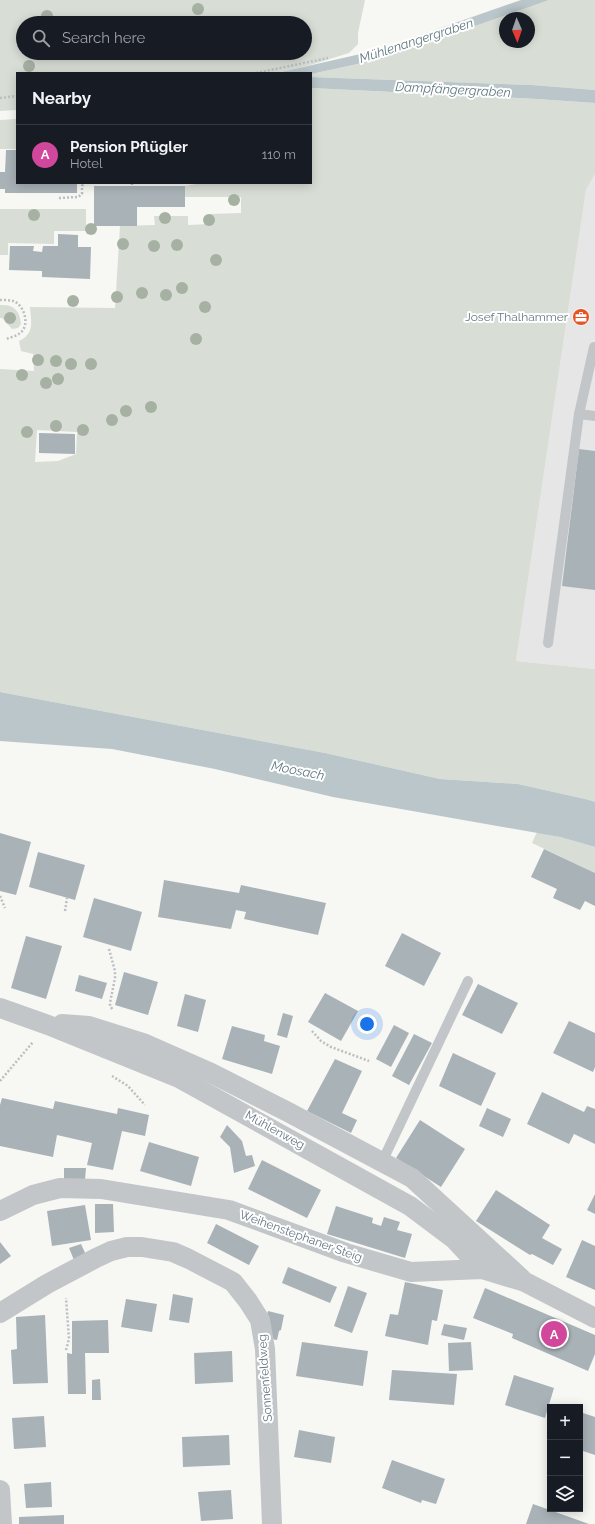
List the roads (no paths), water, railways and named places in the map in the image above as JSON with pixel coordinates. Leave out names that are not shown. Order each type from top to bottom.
[{"type":"street","name":"Mühlenweg","points":[[0,1008],[48,1024],[180,1078],[410,1206],[454,1239],[482,1269]]},
{"type":"street","name":"Mühlenweg","points":[[48,1024],[68,1023],[89,1026],[143,1043],[206,1071],[288,1112],[412,1178],[525,1282]]},
{"type":"street","name":"Weihenstephaner Steig","points":[[0,1211],[33,1195],[60,1188],[101,1190],[229,1210],[346,1253],[411,1272],[482,1269],[525,1282],[595,1318]]},
{"type":"street","name":"Sonnenfeldweg","points":[[0,1313],[64,1275],[111,1251],[128,1247],[142,1247],[178,1254],[233,1282],[248,1301],[260,1320],[265,1349],[272,1524]]},
{"type":"street","points":[[0,1490],[2,1524]]},
{"type":"lane","points":[[548,643],[579,414],[594,347]]},
{"type":"lane","points":[[579,414],[595,416]]},
{"type":"lane","points":[[382,1162],[468,980]]},
{"type":"water","name":"Mühlenangergraben","points":[[521,0],[549,0],[515,12],[499,12],[499,18],[381,59],[312,74],[312,72],[281,72],[378,50]]},
{"type":"water","name":"Dampfängergraben","points":[[312,77],[532,85],[595,90],[595,103],[312,88]]},
{"type":"water","name":"Moosach","points":[[0,692],[325,753],[440,779],[518,784],[585,799],[595,802],[595,847],[560,837],[333,797],[215,769],[112,749],[0,741]]},
{"type":"place","name":"Josef Thalhammer","points":[[581,317]]},
{"type":"place","name":"Pension Pflügler","points":[[554,1334]]}]
